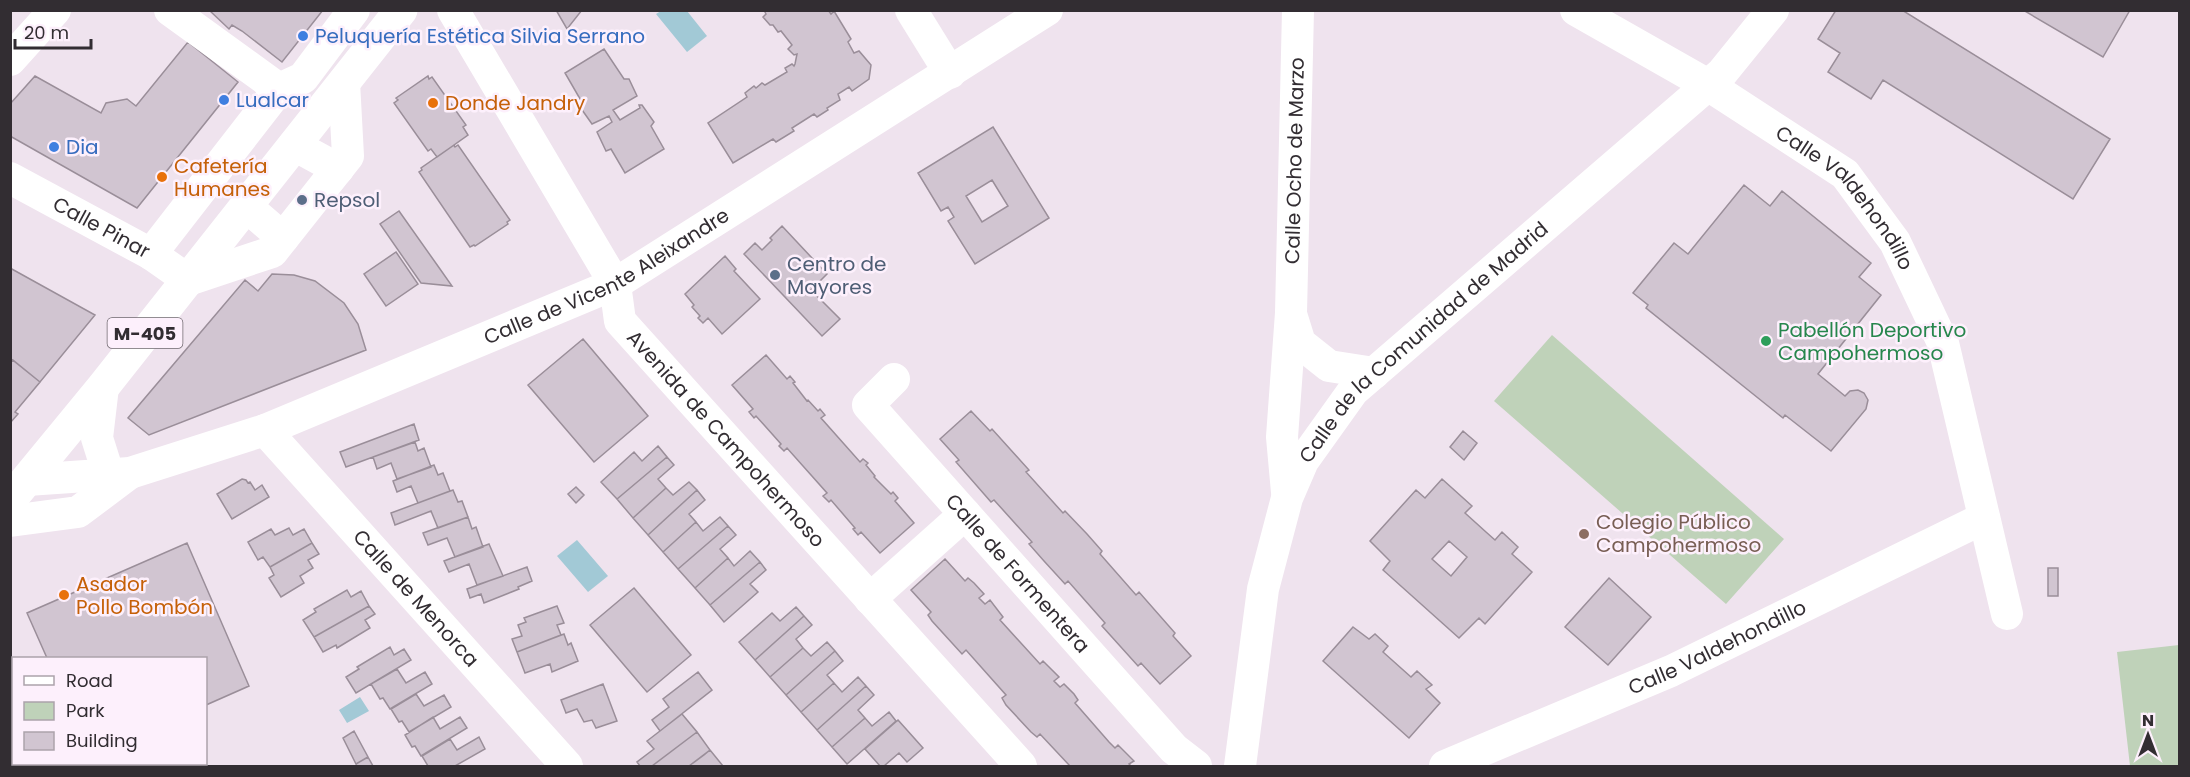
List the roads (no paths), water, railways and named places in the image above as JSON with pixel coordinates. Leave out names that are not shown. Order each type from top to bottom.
[{"type":"main road","name":"M-405","points":[[19,490],[188,280],[344,82],[395,13]]},
{"type":"street","points":[[10,60],[55,10]]},
{"type":"street","points":[[170,10],[279,88]]},
{"type":"street","points":[[151,254],[279,88],[303,78],[354,10]]},
{"type":"street","name":"Avenida de Campohermoso","points":[[453,10],[615,284],[620,321],[1021,766]]},
{"type":"street","points":[[911,10],[950,73]]},
{"type":"street","name":"Calle de Vicente Aleixandre","points":[[19,490],[119,474],[265,430],[615,284],[1047,10]]},
{"type":"street","name":"Calle Ocho de Marzo","points":[[1287,498],[1282,437],[1291,313],[1298,10]]},
{"type":"street","name":"Calle Valdehondillo","points":[[1576,10],[1708,85],[1845,174],[1895,242],[1943,343],[2007,615]]},
{"type":"street","name":"Calle de la Comunidad de Madrid","points":[[1240,766],[1263,589],[1287,498],[1303,461],[1353,391],[1722,73],[1773,10]]},
{"type":"street","points":[[188,280],[272,252],[338,169],[348,156],[344,82]]},
{"type":"street","points":[[294,145],[338,169]]},
{"type":"street","name":"Calle Pinar","points":[[10,178],[151,254],[188,280]]},
{"type":"street","points":[[246,206],[283,238]]},
{"type":"street","name":"Calle Ocho de Marzo","points":[[1291,313],[1300,343],[1329,366],[1374,373]]},
{"type":"street","name":"Calle de Formentera","points":[[894,379],[867,405],[1174,749],[1196,766]]},
{"type":"street","points":[[103,387],[97,438],[119,474]]},
{"type":"street","name":"Calle de Menorca","points":[[265,430],[567,766]]},
{"type":"street","name":"Calle de Vicente Aleixandre","points":[[10,521],[78,512],[119,474]]},
{"type":"street","points":[[870,599],[964,514]]},
{"type":"street","name":"Calle Valdehondillo","points":[[1445,766],[1671,671],[1984,518]]},
{"type":"water","points":[[661,11],[687,11],[707,36],[687,52],[656,14]]},
{"type":"water","points":[[577,540],[608,576],[588,592],[557,556]]},
{"type":"water","points":[[360,697],[369,711],[347,723],[339,710]]},
{"type":"place","name":"Peluquería Estética Silvia Serrano","points":[[303,36]]},
{"type":"place","name":"Lualcar","points":[[224,100]]},
{"type":"place","name":"Donde Jandry","points":[[433,103]]},
{"type":"place","name":"Dia","points":[[54,147]]},
{"type":"place","name":"Cafetería Humanes","points":[[162,177]]},
{"type":"place","name":"Repsol","points":[[302,200]]},
{"type":"place","name":"Centro de Mayores","points":[[775,275]]},
{"type":"place","name":"Pabellón Deportivo Campohermoso","points":[[1766,341]]},
{"type":"place","name":"Colegio Público Campohermoso","points":[[1584,534]]},
{"type":"place","name":"Asador Pollo Bombón","points":[[64,595]]}]
